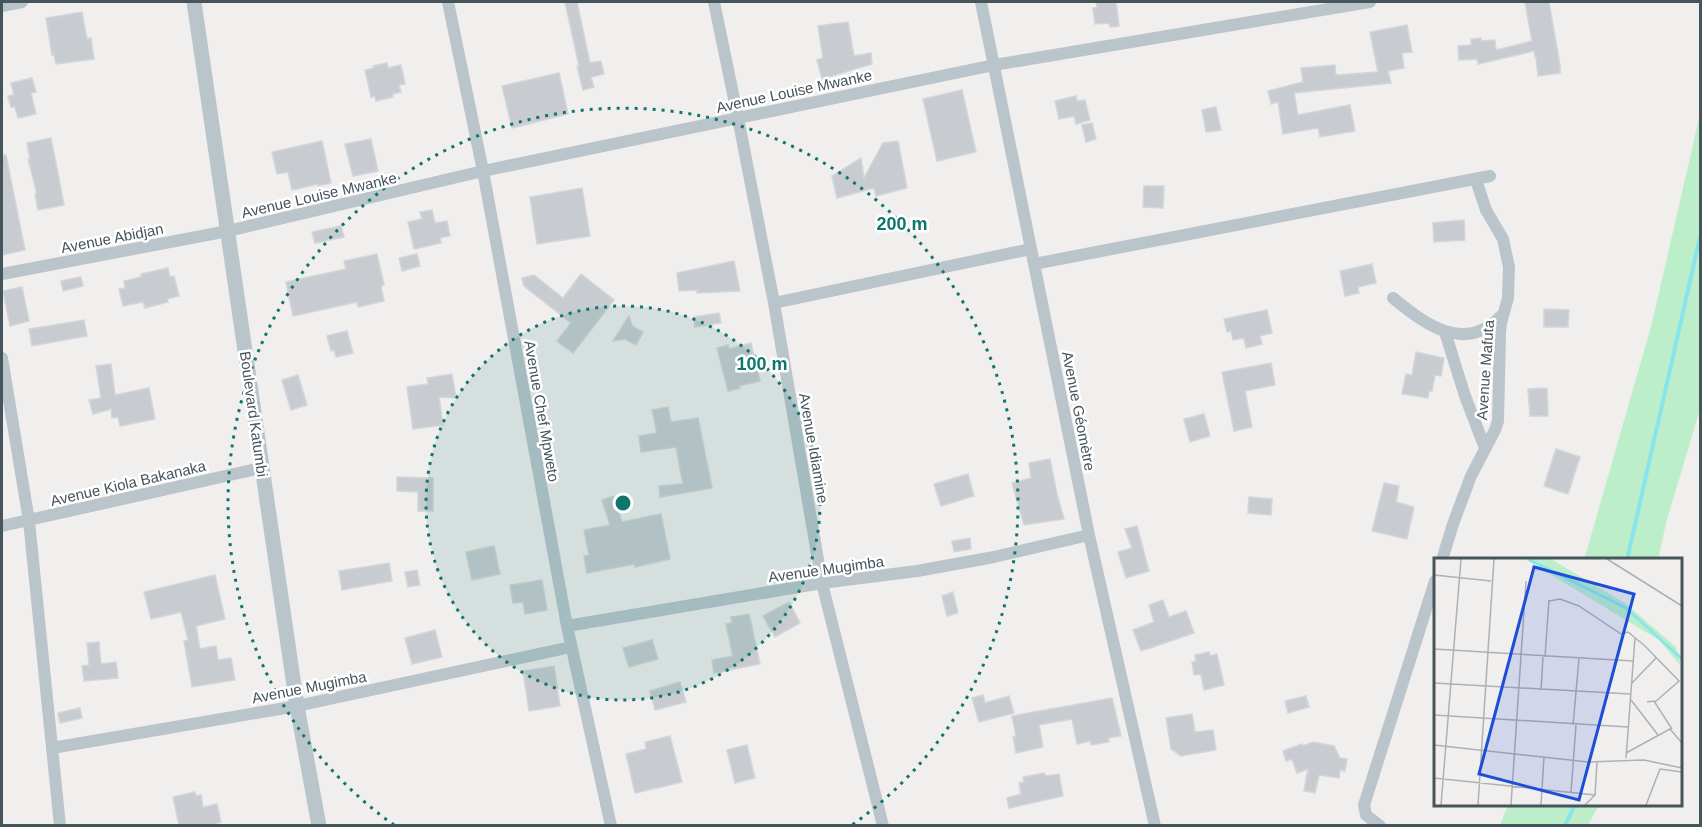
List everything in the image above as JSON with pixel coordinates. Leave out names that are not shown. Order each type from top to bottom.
[{"type":"street","points":[[2,6],[22,2]]},
{"type":"street","name":"Boulevard Katumbi","points":[[194,2],[297,706],[319,825]]},
{"type":"street","name":"Avenue Chef Mpweto","points":[[448,2],[483,171],[571,647],[611,825]]},
{"type":"street","name":"Avenue Idiamine","points":[[714,2],[774,303],[822,583],[883,825]]},
{"type":"street","name":"Avenue Géomètre","points":[[981,2],[1089,535],[1155,825]]},
{"type":"street","name":"Avenue Louise Mwanke","points":[[228,231],[483,171],[994,65],[1370,2]]},
{"type":"street","points":[[1034,264],[1490,176]]},
{"type":"street","name":"Avenue Mafuta","points":[[1443,558],[1452,524],[1471,476],[1498,421],[1500,332],[1508,298],[1509,282],[1507,252],[1503,239],[1486,210],[1476,180]]},
{"type":"street","name":"Avenue Abidjan","points":[[2,274],[228,231]]},
{"type":"street","points":[[774,303],[1031,249]]},
{"type":"street","points":[[1393,298],[1432,327],[1460,335],[1486,328],[1496,322],[1504,312]]},
{"type":"street","points":[[1445,332],[1465,396],[1485,448]]},
{"type":"street","points":[[2,358],[29,521],[60,825]]},
{"type":"street","name":"Avenue Kiola Bakanaka","points":[[2,526],[261,468]]},
{"type":"street","name":"Avenue Mugimba","points":[[567,626],[822,583],[917,571],[994,557],[1089,535]]},
{"type":"street","points":[[1380,825],[1366,815],[1364,805],[1434,584]]},
{"type":"street","name":"Avenue Mugimba","points":[[52,748],[297,706],[571,647]]},
{"type":"green space","points":[[1700,114],[1700,409],[1666,523],[1658,558],[1585,558],[1652,323]]},
{"type":"green space","points":[[1507,806],[1598,806],[1588,825],[1500,825]]},
{"type":"building","points":[[565,2],[577,2],[590,63],[601,61],[604,74],[591,77],[594,87],[583,90],[577,66],[579,66]]},
{"type":"building","points":[[1096,2],[1116,2],[1119,26],[1110,27],[1109,23],[1095,24],[1093,8],[1097,8]]},
{"type":"building","points":[[1525,2],[1549,2],[1560,73],[1538,76],[1534,51],[1478,64],[1477,59],[1459,60],[1458,46],[1471,45],[1471,39],[1495,40],[1496,50],[1532,41]]},
{"type":"building","points":[[82,12],[87,39],[91,38],[94,59],[56,64],[54,54],[52,55],[46,18]]},
{"type":"building","points":[[848,22],[854,56],[871,53],[872,64],[822,79],[817,60],[823,58],[818,26]]},
{"type":"building","points":[[1407,25],[1412,52],[1402,53],[1404,68],[1388,71],[1391,83],[1294,93],[1298,115],[1350,105],[1355,131],[1320,137],[1318,128],[1283,134],[1278,102],[1271,104],[1268,91],[1303,82],[1301,68],[1335,65],[1336,75],[1378,72],[1370,32]]},
{"type":"building","points":[[387,63],[388,68],[401,65],[405,84],[399,85],[401,92],[393,94],[393,97],[376,101],[375,96],[371,97],[365,70]]},
{"type":"building","points":[[559,73],[568,114],[512,128],[502,86]]},
{"type":"building","points":[[32,78],[36,92],[31,93],[36,114],[18,118],[15,107],[11,107],[8,96],[14,95],[11,83]]},
{"type":"building","points":[[962,90],[976,152],[937,161],[923,99]]},
{"type":"building","points":[[1076,96],[1077,101],[1085,100],[1090,120],[1076,124],[1074,116],[1059,119],[1055,101]]},
{"type":"building","points":[[1216,107],[1221,130],[1206,132],[1202,110]]},
{"type":"building","points":[[1092,123],[1096,139],[1086,142],[1082,125]]},
{"type":"building","points":[[51,138],[64,205],[38,210],[27,143]]},
{"type":"building","points":[[371,139],[378,171],[353,176],[345,144]]},
{"type":"building","points":[[322,141],[331,183],[292,190],[288,172],[277,174],[272,152]]},
{"type":"building","points":[[898,141],[907,188],[876,196],[874,188],[837,198],[832,176],[861,158],[864,178],[883,143]]},
{"type":"building","points":[[2,155],[6,155],[25,250],[2,255]]},
{"type":"building","points":[[1144,186],[1164,186],[1163,208],[1143,207]]},
{"type":"building","points":[[582,188],[590,236],[537,244],[530,197]]},
{"type":"building","points":[[432,210],[435,223],[447,221],[450,236],[440,238],[441,243],[414,249],[408,222],[422,219],[420,212]]},
{"type":"building","points":[[1464,220],[1465,240],[1434,242],[1433,223]]},
{"type":"building","points":[[341,226],[344,237],[315,243],[312,232]]},
{"type":"building","points":[[377,254],[384,285],[381,286],[384,301],[358,307],[357,302],[293,316],[286,282],[346,269],[344,261]]},
{"type":"building","points":[[417,254],[420,266],[402,271],[399,258]]},
{"type":"building","points":[[734,261],[740,291],[697,293],[697,290],[679,291],[677,273]]},
{"type":"building","points":[[1372,264],[1376,283],[1358,287],[1359,293],[1345,296],[1340,271]]},
{"type":"building","points":[[168,268],[170,277],[174,276],[179,296],[167,299],[168,302],[145,308],[143,302],[123,306],[119,289],[125,288],[124,281],[141,277],[141,274]]},
{"type":"building","points":[[581,274],[614,300],[573,353],[557,341],[571,323],[524,286],[522,278],[534,275],[563,298]]},
{"type":"building","points":[[81,277],[83,286],[63,291],[61,281]]},
{"type":"building","points":[[22,287],[29,321],[10,326],[3,291]]},
{"type":"building","points":[[1544,309],[1569,310],[1568,327],[1544,327]]},
{"type":"building","points":[[1267,310],[1272,333],[1260,336],[1262,344],[1246,348],[1244,338],[1233,340],[1231,331],[1227,332],[1224,319]]},
{"type":"building","points":[[719,313],[721,323],[695,327],[694,317]]},
{"type":"building","points":[[629,316],[632,326],[643,332],[636,345],[625,339],[613,341]]},
{"type":"building","points":[[84,320],[87,336],[32,346],[29,329]]},
{"type":"building","points":[[347,331],[353,353],[336,357],[334,350],[331,351],[327,336]]},
{"type":"building","points":[[751,343],[760,381],[728,391],[717,348],[728,345],[729,349]]},
{"type":"building","points":[[1416,352],[1444,358],[1441,376],[1435,375],[1428,398],[1402,394],[1406,374],[1412,375]]},
{"type":"building","points":[[1271,363],[1275,385],[1245,391],[1252,427],[1234,431],[1222,372]]},
{"type":"building","points":[[111,364],[115,395],[149,388],[155,419],[120,426],[118,417],[112,418],[111,409],[93,414],[89,400],[101,398],[96,366]]},
{"type":"building","points":[[452,374],[456,398],[439,397],[443,425],[413,429],[407,387],[428,384],[427,378]]},
{"type":"building","points":[[298,375],[307,405],[291,410],[282,380]]},
{"type":"building","points":[[1547,388],[1548,416],[1530,416],[1528,389]]},
{"type":"building","points":[[668,407],[671,422],[698,418],[712,488],[660,497],[659,486],[683,484],[676,447],[641,452],[639,436],[657,433],[652,410]]},
{"type":"building","points":[[1204,414],[1210,436],[1190,442],[1184,419]]},
{"type":"building","points":[[1556,449],[1580,457],[1568,494],[1544,486]]},
{"type":"building","points":[[1050,459],[1064,519],[1024,525],[1012,483],[1031,478],[1029,463]]},
{"type":"building","points":[[968,474],[974,496],[941,506],[934,484]]},
{"type":"building","points":[[397,477],[433,478],[433,511],[418,511],[418,492],[397,491]]},
{"type":"building","points":[[1384,483],[1399,486],[1396,502],[1414,507],[1407,539],[1372,531]]},
{"type":"building","points":[[614,496],[622,522],[661,514],[670,559],[635,567],[634,564],[587,573],[584,556],[589,555],[584,530],[610,525],[602,500]]},
{"type":"building","points":[[1249,497],[1272,499],[1271,515],[1248,513]]},
{"type":"building","points":[[1137,526],[1149,571],[1126,578],[1118,552],[1132,548],[1125,529]]},
{"type":"building","points":[[970,538],[971,549],[954,552],[952,541]]},
{"type":"building","points":[[494,546],[500,574],[472,580],[466,552]]},
{"type":"building","points":[[389,563],[392,581],[342,590],[339,571]]},
{"type":"building","points":[[417,570],[420,585],[408,587],[405,572]]},
{"type":"building","points":[[215,575],[225,619],[196,626],[200,649],[216,646],[218,660],[231,658],[235,680],[192,687],[184,641],[188,640],[181,612],[151,619],[144,592]]},
{"type":"building","points":[[542,580],[547,610],[525,614],[523,602],[513,603],[510,585]]},
{"type":"building","points":[[953,592],[958,613],[947,616],[942,596]]},
{"type":"building","points":[[1163,600],[1169,617],[1186,611],[1194,633],[1141,651],[1133,630],[1154,622],[1149,605]]},
{"type":"building","points":[[789,602],[800,623],[775,637],[763,616]]},
{"type":"building","points":[[749,614],[760,664],[714,673],[712,660],[733,656],[726,624],[732,623],[731,617]]},
{"type":"building","points":[[435,630],[442,657],[412,664],[405,638]]},
{"type":"building","points":[[652,640],[658,659],[629,667],[623,648]]},
{"type":"building","points":[[99,642],[101,664],[116,662],[118,678],[84,681],[82,666],[89,665],[87,643]]},
{"type":"building","points":[[1209,652],[1210,656],[1217,654],[1224,685],[1204,690],[1201,674],[1194,675],[1192,662],[1196,661],[1195,655]]},
{"type":"building","points":[[554,666],[560,706],[529,711],[523,671]]},
{"type":"building","points":[[680,682],[686,702],[655,710],[650,691]]},
{"type":"building","points":[[983,695],[985,703],[1009,696],[1014,713],[979,722],[972,698]]},
{"type":"building","points":[[1306,696],[1309,707],[1288,713],[1285,701]]},
{"type":"building","points":[[1112,698],[1121,736],[1108,738],[1109,742],[1091,745],[1090,741],[1077,744],[1072,719],[1039,725],[1043,747],[1016,753],[1013,737],[1016,736],[1012,716]]},
{"type":"building","points":[[80,708],[82,718],[60,723],[58,713]]},
{"type":"building","points":[[1192,714],[1195,732],[1213,730],[1216,750],[1181,756],[1171,749],[1166,718]]},
{"type":"building","points":[[670,736],[682,782],[635,793],[626,754],[646,749],[645,742]]},
{"type":"building","points":[[1313,742],[1334,746],[1340,758],[1347,759],[1345,771],[1340,770],[1339,778],[1319,775],[1315,793],[1304,791],[1308,769],[1297,773],[1292,759],[1286,761],[1283,751]]},
{"type":"building","points":[[747,745],[755,778],[735,783],[727,750]]},
{"type":"building","points":[[1044,773],[1046,776],[1059,774],[1063,796],[1009,808],[1007,798],[1021,794],[1019,783],[1024,782],[1023,777]]},
{"type":"building","points":[[195,792],[196,796],[201,795],[203,807],[217,804],[221,822],[215,825],[179,825],[173,797]]},
{"type":"waterway","points":[[1627,558],[1700,237]]},
{"type":"waterway","points":[[1565,826],[1574,806]]}]
